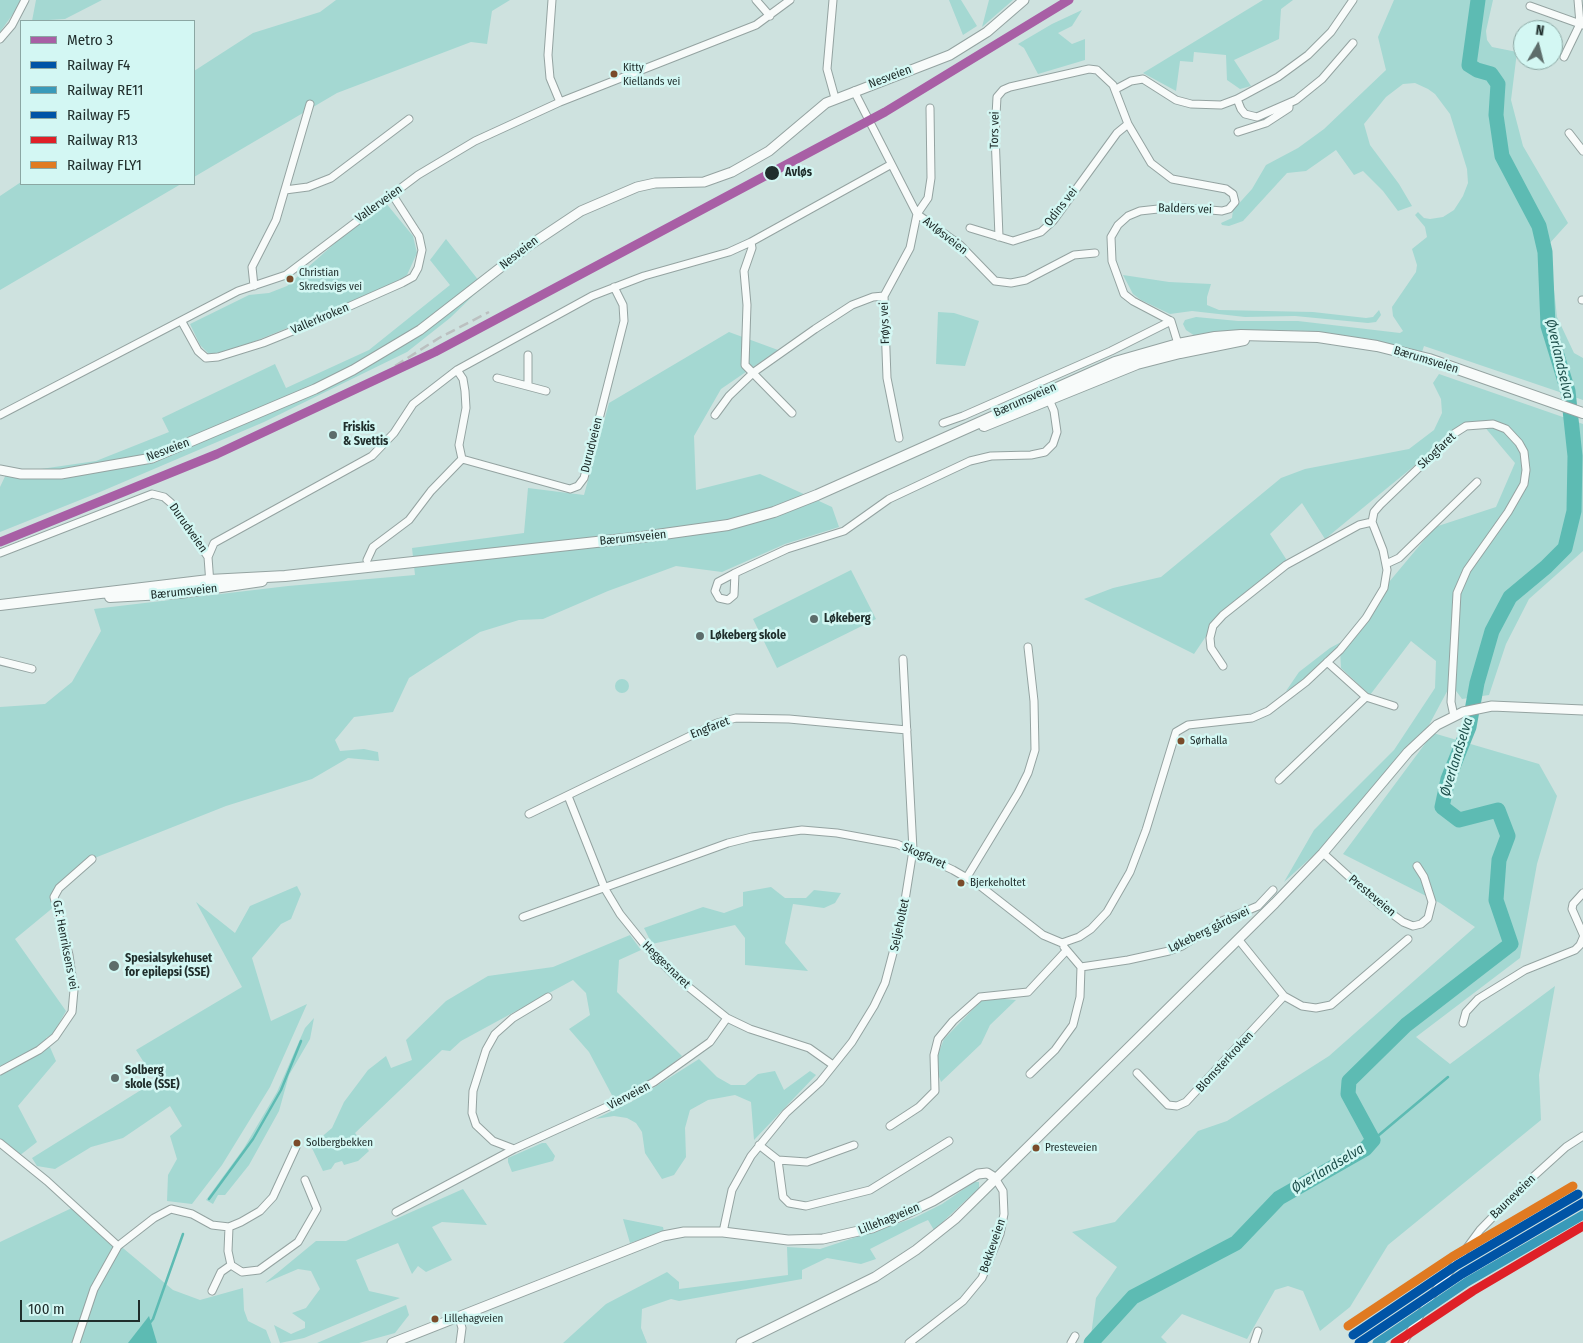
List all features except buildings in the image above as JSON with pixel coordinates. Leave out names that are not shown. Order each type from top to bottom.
[{"type":"main road","name":"Bærumsveien","points":[[0,604],[82,596],[131,596],[285,576],[642,538],[728,526],[795,504],[975,423],[1047,396],[1115,362],[1179,348],[1263,337],[1326,338],[1399,351],[1446,365],[1583,413]]},
{"type":"street","points":[[0,39],[12,25],[25,0]]},
{"type":"street","points":[[552,0],[548,55],[550,78],[560,102]]},
{"type":"street","points":[[756,0],[770,16]]},
{"type":"street","name":"Vallerveien","points":[[0,415],[182,322],[238,291],[286,275],[418,175],[475,141],[560,102],[756,25],[790,0]]},
{"type":"street","points":[[833,0],[827,69],[835,98]]},
{"type":"street","name":"Nesveien","points":[[0,470],[21,474],[62,474],[152,458],[306,393],[353,370],[420,330],[527,247],[575,214],[637,187],[656,183],[704,182],[732,172],[769,151],[835,98],[955,52],[987,32],[1024,0]]},
{"type":"street","points":[[1116,89],[1131,81],[1143,79],[1176,100],[1191,104],[1221,105],[1237,99],[1278,77],[1308,55],[1331,32],[1352,0]]},
{"type":"street","points":[[1564,58],[1581,25],[1578,0]]},
{"type":"street","points":[[1530,6],[1581,25]]},
{"type":"street","points":[[1237,99],[1245,114],[1251,117],[1263,115],[1289,104],[1322,79],[1353,43]]},
{"type":"street","name":"Tors vei","points":[[999,237],[995,134],[997,97],[1001,92],[1010,87],[1090,69],[1103,73],[1116,89]]},
{"type":"street","name":"Balders vei","points":[[1116,89],[1128,124],[1151,163],[1172,180],[1226,189],[1232,194],[1235,202],[1229,208],[1222,210],[1176,207],[1140,211],[1128,216],[1118,225],[1111,237],[1112,261],[1124,294],[1133,301],[1172,321]]},
{"type":"street","name":"Avløsveien","points":[[854,91],[890,165],[917,214],[960,245],[989,276],[1001,282],[1026,280],[1061,261],[1074,256],[1095,253]]},
{"type":"street","points":[[254,286],[252,267],[276,220],[310,104]]},
{"type":"street","points":[[1238,132],[1266,123],[1289,108],[1289,104]]},
{"type":"street","points":[[917,214],[928,198],[931,178],[930,108]]},
{"type":"street","points":[[285,190],[308,187],[331,178],[409,119]]},
{"type":"street","name":"Odins vei","points":[[970,228],[1012,241],[1041,232],[1053,221],[1116,132],[1128,124]]},
{"type":"street","points":[[1570,133],[1583,151]]},
{"type":"street","name":"Durudveien","points":[[210,585],[208,557],[214,543],[221,537],[372,456],[394,433],[413,404],[457,370],[592,296],[644,276],[724,254],[751,242],[890,165]]},
{"type":"street","name":"Vallerkroken","points":[[182,322],[192,342],[206,358],[235,352],[271,340],[413,277],[418,268],[422,250],[419,236],[392,194]]},
{"type":"street","name":"Frøys vei","points":[[899,438],[887,378],[884,296],[910,248],[917,214]]},
{"type":"street","points":[[751,242],[752,248],[744,271],[747,299],[745,365],[754,372],[792,413]]},
{"type":"street","name":"Durudveien","points":[[462,459],[570,489],[578,486],[584,478],[624,321],[624,305],[614,287]]},
{"type":"street","points":[[714,415],[729,396],[754,372],[852,305],[873,297],[884,296]]},
{"type":"street","points":[[1172,321],[1179,348]]},
{"type":"street","name":"Bærumsveien","points":[[943,423],[1111,351],[1172,321]]},
{"type":"street","points":[[528,355],[528,386]]},
{"type":"street","points":[[367,560],[373,547],[409,520],[431,491],[462,459],[459,445],[466,408],[463,379],[457,370]]},
{"type":"street","points":[[497,378],[546,391]]},
{"type":"street","points":[[735,573],[786,549],[844,531],[889,499],[970,462],[992,456],[1031,455],[1045,452],[1053,444],[1057,432],[1047,396]]},
{"type":"street","name":"Skogfaret","points":[[1372,522],[1374,512],[1380,505],[1450,438],[1466,426],[1493,424],[1506,429],[1519,443],[1524,452],[1526,470],[1524,484],[1508,512],[1466,570],[1457,593],[1451,702],[1454,716]]},
{"type":"street","points":[[1386,564],[1399,558],[1477,482]]},
{"type":"street","name":"Durudveien","points":[[0,553],[152,494],[164,497],[171,503],[208,557]]},
{"type":"street","points":[[1030,1074],[1055,1050],[1073,1025],[1080,997],[1081,967],[1066,952],[1062,943],[1078,937],[1100,920],[1130,872],[1146,830],[1172,740],[1179,728],[1198,723],[1216,723],[1252,718],[1283,701],[1340,650],[1376,603],[1386,579],[1386,564],[1372,522],[1359,525],[1286,565],[1223,615],[1213,626],[1210,638],[1211,648],[1223,666]]},
{"type":"street","points":[[967,877],[1018,792],[1028,772],[1035,750],[1034,701],[1028,647]]},
{"type":"street","name":"Seljeholtet","points":[[723,1232],[732,1190],[759,1145],[786,1113],[820,1082],[860,1029],[885,983],[902,919],[913,850],[903,659]]},
{"type":"street","points":[[0,660],[32,669]]},
{"type":"street","points":[[1327,662],[1366,697],[1394,706]]},
{"type":"street","points":[[1279,780],[1366,697]]},
{"type":"street","points":[[742,1343],[853,1290],[892,1267],[955,1219],[1323,853],[1408,752],[1428,732],[1454,716],[1477,708],[1504,705],[1583,710]]},
{"type":"street","name":"Engfaret","points":[[529,814],[710,726],[736,718],[789,719],[907,730]]},
{"type":"street","name":"Heggesnaret","points":[[568,796],[605,889],[620,914],[649,950],[675,976],[727,1018],[750,1029],[809,1048],[833,1065]]},
{"type":"street","name":"Skogfaret","points":[[523,917],[605,889],[728,843],[802,830],[837,833],[897,844],[913,850],[967,877],[1000,899],[1035,930],[1062,943]]},
{"type":"street","name":"Presteveien","points":[[1323,853],[1380,905],[1403,922],[1413,926],[1421,924],[1428,918],[1432,902],[1424,877],[1417,866]]},
{"type":"street","name":"G.F. Henriksens vei","points":[[0,1071],[39,1050],[55,1037],[72,1012],[74,990],[69,955],[54,897],[59,888],[92,859]]},
{"type":"street","name":"Løkeberg gårdsvei","points":[[1081,967],[1128,960],[1182,946],[1222,921],[1258,906],[1268,898],[1273,890]]},
{"type":"street","points":[[1583,893],[1572,904],[1572,909],[1583,934]]},
{"type":"street","points":[[1463,1023],[1466,1012],[1478,999],[1525,970],[1575,950],[1583,938]]},
{"type":"street","points":[[1238,939],[1284,996],[1302,1006],[1316,1008],[1331,1005],[1408,939]]},
{"type":"street","points":[[890,1126],[919,1107],[935,1091],[934,1055],[938,1039],[953,1021],[980,997],[1028,992],[1066,952]]},
{"type":"street","name":"Blomsterkroken","points":[[1137,1073],[1168,1105],[1177,1106],[1186,1102],[1284,996]]},
{"type":"street","points":[[514,1149],[493,1142],[476,1125],[472,1107],[473,1091],[482,1063],[495,1034],[514,1018],[548,997]]},
{"type":"street","name":"Vierveien","points":[[396,1212],[514,1149],[611,1105],[661,1078],[710,1042],[727,1018]]},
{"type":"street","name":"Bauneveien","points":[[1403,1343],[1433,1294],[1480,1230],[1523,1186],[1566,1147],[1583,1136]]},
{"type":"street","points":[[778,1160],[783,1197],[789,1203],[806,1206],[870,1190],[949,1141]]},
{"type":"street","points":[[0,1143],[47,1181],[118,1246]]},
{"type":"street","points":[[759,1145],[778,1160],[807,1162],[854,1145]]},
{"type":"street","points":[[76,1343],[94,1289],[118,1246],[154,1218],[171,1209],[192,1214],[212,1225],[229,1226],[241,1222],[267,1205],[279,1187],[296,1148]]},
{"type":"street","name":"Lillehagveien","points":[[392,1343],[450,1322],[663,1236],[684,1232],[723,1232],[805,1241],[847,1235],[901,1216],[933,1201],[978,1174],[987,1173],[996,1178]]},
{"type":"street","name":"Bekkeveien","points":[[909,1343],[963,1301],[982,1278],[1000,1234],[1004,1214],[1003,1191],[1001,1184],[996,1178]]},
{"type":"street","points":[[231,1266],[242,1272],[259,1270],[298,1242],[318,1209],[305,1180]]},
{"type":"street","points":[[229,1226],[228,1251],[231,1266]]},
{"type":"street","points":[[212,1291],[221,1272],[231,1266]]},
{"type":"street","points":[[460,1318],[462,1328],[460,1343]]},
{"type":"street","points":[[1254,1343],[1258,1330]]},
{"type":"shaded area","points":[[0,0],[23,0],[0,32]]},
{"type":"shaded area","points":[[36,0],[102,0],[65,19],[32,20]]},
{"type":"shaded area","points":[[336,0],[510,0],[492,11],[487,44],[471,42],[337,93],[195,176],[195,70],[253,33],[320,12]]},
{"type":"shaded area","points":[[949,0],[961,0],[977,26],[963,35]]},
{"type":"shaded area","points":[[989,0],[1013,0],[982,27]]},
{"type":"shaded area","points":[[1263,0],[1293,0],[1281,9],[1279,39],[1234,60],[1251,86],[1240,89],[1227,80],[1226,55],[1194,52],[1193,62],[1180,61],[1176,91],[1143,73]]},
{"type":"shaded area","points":[[1394,0],[1493,0],[1486,31],[1487,40],[1492,47],[1513,51],[1513,70],[1515,70],[1511,100],[1523,146],[1568,223],[1549,244],[1557,317],[1574,353],[1583,358],[1583,400],[1424,346],[1422,352],[1370,339],[1309,331],[1270,330],[1195,336],[1186,330],[1183,324],[1185,320],[1196,317],[1238,321],[1298,321],[1400,333],[1403,331],[1393,316],[1392,307],[1416,272],[1417,265],[1412,249],[1427,237],[1425,227],[1415,215],[1418,212],[1424,218],[1443,217],[1454,210],[1463,196],[1468,183],[1467,169],[1450,114],[1435,94],[1428,89],[1415,83],[1403,84],[1386,97],[1364,124],[1370,145],[1399,184],[1412,206],[1398,211],[1383,191],[1363,171],[1354,175],[1336,150],[1306,171],[1287,173],[1243,221],[1229,226],[1222,225],[1221,223],[1232,218],[1233,210],[1252,189],[1266,165],[1298,148],[1324,129],[1386,70],[1378,37]]},
{"type":"shaded area","points":[[1082,10],[1072,26],[1058,33],[1072,44],[1085,39],[1085,60],[1038,74],[1024,48],[1018,44],[1052,24]]},
{"type":"shaded area","points":[[20,183],[20,185],[179,185],[0,290],[0,196]]},
{"type":"shaded area","points":[[385,202],[413,236],[417,253],[407,275],[385,288],[231,351],[209,354],[200,345],[190,324],[249,295],[269,293],[287,286],[364,217]]},
{"type":"shaded area","points":[[446,239],[483,286],[450,318],[407,352],[264,422],[100,492],[0,532],[0,487],[9,468],[27,471],[96,461],[169,432],[162,418],[275,364],[286,388],[369,350],[450,285],[430,260]]},
{"type":"shaded area","points":[[1123,275],[1169,282],[1211,284],[1207,305],[1219,310],[1313,312],[1366,318],[1373,317],[1379,310],[1381,315],[1376,322],[1368,323],[1295,316],[1245,317],[1192,311],[1170,314],[1133,294]]},
{"type":"shaded area","points":[[938,312],[954,313],[979,321],[965,366],[936,364]]},
{"type":"shaded area","points":[[729,332],[778,350],[721,389],[694,436],[696,490],[760,474],[832,507],[839,527],[785,544],[722,572],[676,566],[608,591],[543,619],[519,620],[480,632],[409,678],[393,712],[354,717],[335,740],[340,751],[364,749],[378,752],[379,761],[348,758],[312,779],[226,806],[92,859],[54,896],[55,906],[15,939],[66,1011],[53,1034],[46,1038],[56,1061],[18,1106],[37,1142],[19,1156],[0,1141],[0,707],[45,704],[72,682],[101,631],[94,609],[288,586],[415,575],[412,548],[524,533],[528,488],[584,495],[609,403]]},
{"type":"shaded area","points":[[1439,374],[1583,424],[1583,551],[1529,599],[1506,644],[1489,695],[1462,699],[1451,684],[1429,725],[1327,843],[1284,882],[1314,830],[1394,750],[1435,688],[1436,661],[1411,641],[1370,695],[1341,668],[1340,650],[1384,588],[1435,527],[1496,507],[1515,463],[1483,425],[1464,425],[1325,539],[1302,503],[1270,534],[1288,562],[1213,626],[1194,654],[1084,599],[1113,588],[1161,577],[1281,478],[1305,469],[1409,449],[1434,430],[1442,413],[1441,399],[1433,383]]},
{"type":"shaded area","name":"Løkeberg","points":[[851,570],[876,619],[777,668],[753,619]]},
{"type":"shaded area","points":[[1345,640],[1300,684],[1286,691],[1299,672],[1330,648]]},
{"type":"shaded area","points":[[622,679],[627,681],[629,686],[627,691],[622,693],[617,691],[615,686],[617,681]]},
{"type":"shaded area","points":[[1433,733],[1539,764],[1557,796],[1537,864],[1520,958],[1416,1037],[1450,1064],[1555,986],[1539,1075],[1541,1120],[1388,1245],[1350,1307],[1320,1331],[1303,1291],[1288,1286],[1275,1290],[1247,1339],[1182,1314],[1161,1337],[1167,1343],[1090,1343],[1096,1298],[1117,1267],[1072,1232],[1115,1222],[1198,1131],[1227,1121],[1329,1056],[1475,927],[1440,903],[1343,854]]},
{"type":"shaded area","points":[[297,886],[301,894],[291,919],[281,924],[252,958],[271,1021],[307,1004],[270,1087],[222,1165],[192,1204],[167,1201],[168,1175],[177,1159],[170,1136],[182,1126],[170,1106],[123,1138],[91,1147],[55,1169],[37,1166],[32,1158],[157,1080],[136,1050],[242,987],[196,902],[235,933],[250,906]]},
{"type":"shaded area","points":[[771,887],[785,898],[806,898],[814,890],[841,893],[835,903],[824,908],[793,904],[785,943],[808,971],[745,965],[745,938],[735,925],[652,944],[644,928],[703,907],[724,913],[743,906],[743,892]]},
{"type":"shaded area","points":[[630,935],[641,950],[619,960],[617,992],[682,1056],[654,1078],[614,1099],[589,1052],[569,1029],[590,1015],[586,993],[573,980],[461,1041],[450,1051],[442,1050],[355,1133],[369,1151],[358,1161],[344,1165],[342,1161],[335,1163],[331,1169],[323,1171],[311,1146],[332,1128],[344,1102],[368,1070],[386,1056],[391,1068],[412,1060],[406,1040],[446,1001],[488,976],[553,967]]},
{"type":"shaded area","points":[[992,998],[1016,1000],[990,1025],[981,1044],[941,1082],[937,1071],[938,1054],[944,1039],[981,1001]]},
{"type":"shaded area","points":[[314,1018],[310,1039],[289,1075],[279,1111],[249,1165],[225,1195],[218,1195],[213,1204],[206,1200],[244,1148],[277,1092],[305,1028]]},
{"type":"shaded area","points":[[699,1059],[717,1077],[731,1085],[745,1085],[758,1074],[775,1071],[784,1090],[810,1071],[816,1075],[754,1140],[751,1102],[735,1095],[708,1100],[690,1110],[685,1128],[686,1157],[674,1175],[662,1179],[645,1153],[642,1132],[636,1123],[627,1118],[614,1116],[595,1119],[631,1102]]},
{"type":"shaded area","points":[[546,1143],[555,1156],[553,1161],[512,1172],[508,1158]]},
{"type":"shaded area","points":[[974,1182],[979,1182],[979,1188],[934,1230],[928,1220],[919,1224],[870,1249],[876,1259],[861,1264],[827,1258],[802,1270],[802,1279],[679,1301],[671,1299],[642,1309],[641,1328],[647,1343],[563,1343],[606,1304],[667,1272],[679,1282],[679,1289],[788,1275],[787,1247],[820,1249],[914,1218],[942,1204]]},
{"type":"shaded area","points":[[463,1189],[487,1225],[442,1222],[432,1227],[452,1260],[426,1272],[418,1266],[412,1274],[398,1243],[356,1260],[369,1291],[400,1298],[304,1338],[280,1343],[274,1325],[291,1334],[305,1328],[305,1322],[292,1313],[306,1308],[320,1289],[311,1271],[298,1269],[265,1283],[316,1241],[346,1241]]},
{"type":"shaded area","points":[[74,1207],[173,1290],[200,1300],[243,1288],[244,1310],[248,1321],[266,1330],[271,1343],[0,1343],[0,1242]]},
{"type":"shaded area","points":[[623,1219],[663,1227],[664,1232],[630,1243]]},
{"type":"shaded area","points":[[406,1305],[409,1315],[395,1333],[359,1343],[317,1343]]},
{"type":"shaded area","points":[[149,1316],[157,1343],[128,1343]]},
{"type":"waterway","name":"Øverlandselva","points":[[1091,1343],[1133,1297],[1236,1243],[1279,1198],[1365,1149],[1373,1140],[1348,1094],[1349,1081],[1406,1025],[1511,944],[1496,900],[1499,860],[1508,836],[1498,810],[1459,820],[1442,807],[1448,779],[1469,727],[1477,683],[1492,631],[1510,597],[1546,567],[1565,548],[1574,511],[1575,456],[1568,391],[1548,326],[1545,252],[1539,226],[1502,156],[1496,115],[1498,84],[1491,74],[1477,70],[1469,65],[1478,0]]},
{"type":"waterway","name":"Solbergbekken","points":[[209,1199],[253,1139],[281,1090],[301,1041]]},
{"type":"waterway","points":[[1373,1140],[1448,1077]]},
{"type":"waterway","name":"Solbergbekken","points":[[149,1324],[153,1319],[183,1234]]},
{"type":"railway","points":[[395,366],[439,338],[489,312]]},
{"type":"metro line","name":"3","points":[[0,542],[217,454],[435,352],[885,112],[1069,0]]},
{"type":"rail line","name":"FLY1","points":[[1348,1326],[1452,1257],[1573,1186]]},
{"type":"rail line","name":"F5","points":[[1353,1335],[1457,1265],[1578,1194]]},
{"type":"rail line","name":"F4","points":[[1359,1343],[1462,1274],[1583,1203]]},
{"type":"rail line","name":"RE11","points":[[1377,1343],[1467,1282],[1583,1215]]},
{"type":"rail line","name":"R13","points":[[1395,1343],[1473,1291],[1583,1226]]},
{"type":"place","name":"Kitty Kiellands vei","points":[[614,74]]},
{"type":"place","name":"Avløs","points":[[772,173]]},
{"type":"place","name":"Christian Skredsvigs vei","points":[[290,279]]},
{"type":"place","name":"Friskis & Svettis","points":[[333,435]]},
{"type":"place","name":"Løkeberg","points":[[814,619]]},
{"type":"place","name":"Løkeberg skole","points":[[700,636]]},
{"type":"place","name":"Sørhalla","points":[[1181,741]]},
{"type":"place","name":"Bjerkeholtet","points":[[961,883]]},
{"type":"place","name":"Spesialsykehuset for epilepsi (SSE)","points":[[114,966]]},
{"type":"place","name":"Solberg skole (SSE)","points":[[115,1078]]},
{"type":"place","name":"Solbergbekken","points":[[297,1143]]},
{"type":"place","name":"Presteveien","points":[[1036,1148]]},
{"type":"place","name":"Lillehagveien","points":[[435,1319]]}]
